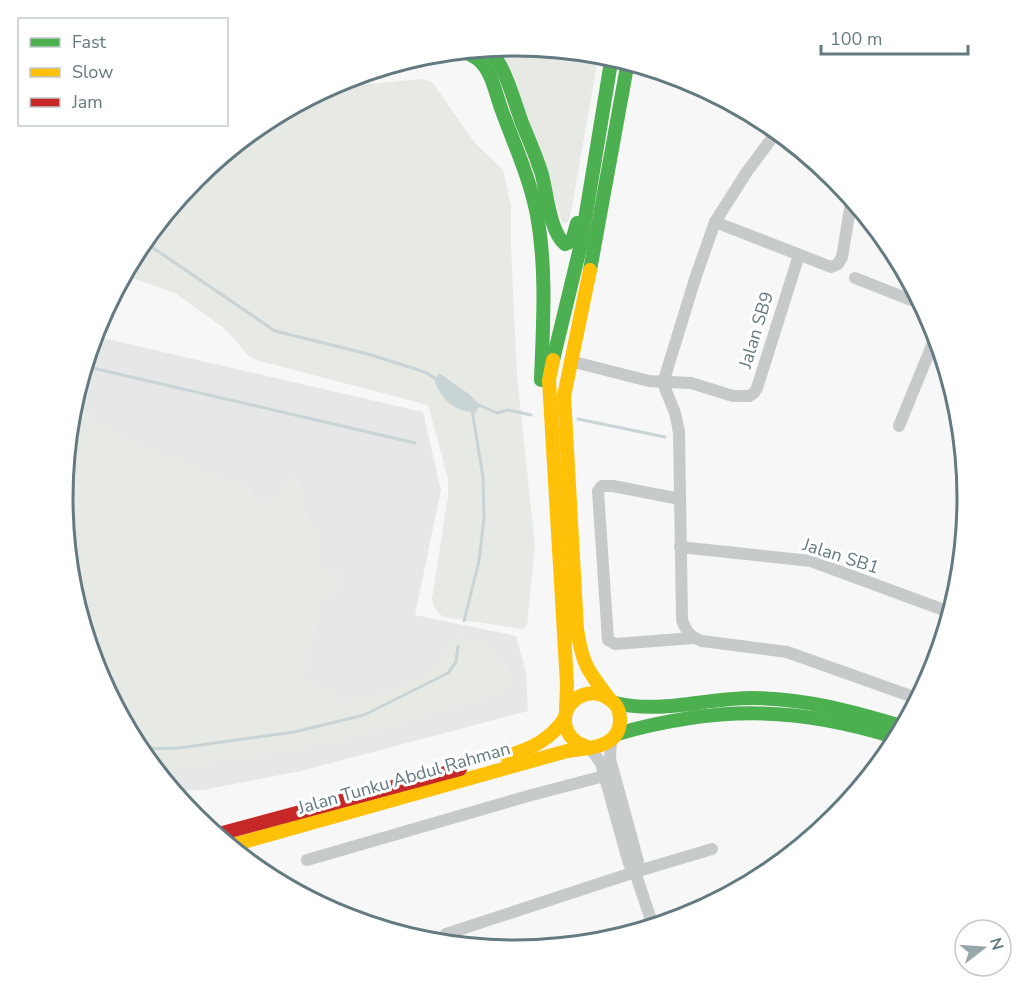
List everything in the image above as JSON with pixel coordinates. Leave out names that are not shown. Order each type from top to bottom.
[{"type":"main road","points":[[495,56],[541,173],[558,239],[565,244],[572,241],[576,229],[600,97],[608,66]]},
{"type":"main road","points":[[475,57],[484,67],[528,182],[537,215],[543,276],[541,395],[545,459],[557,523]]},
{"type":"main road","points":[[609,66],[580,244],[549,380],[568,735],[582,746],[601,747],[614,737],[656,722],[709,714],[779,713],[845,722],[889,735]]},
{"type":"main road","points":[[614,737],[620,718],[611,700],[587,670],[580,650],[564,396],[595,247],[626,70]]},
{"type":"main road","points":[[566,714],[576,697],[584,693],[601,694],[611,700],[634,707],[718,700],[778,699],[838,708],[895,725]]},
{"type":"main road","name":"Jalan Tunku Abdul Rahman","points":[[225,832],[512,754],[547,740],[556,732],[566,714]]},
{"type":"main road","name":"Jalan Tunku Abdul Rahman","points":[[239,843],[569,751],[590,748]]},
{"type":"street","points":[[694,638],[684,626],[682,619],[679,432],[670,398],[663,383],[715,222],[741,180],[772,138]]},
{"type":"street","points":[[715,222],[831,267],[838,264],[842,256],[850,208]]},
{"type":"street","name":"Jalan SB9","points":[[570,361],[637,379],[663,383],[681,381],[691,383],[742,398],[754,393],[799,255]]},
{"type":"street","points":[[855,278],[911,300]]},
{"type":"street","points":[[899,426],[931,347]]},
{"type":"street","points":[[680,499],[613,486],[603,486],[598,491],[608,640],[615,644],[694,638],[787,652],[911,696]]},
{"type":"street","name":"Jalan SB1","points":[[680,547],[811,561],[944,610]]},
{"type":"street","points":[[614,737],[610,759],[638,861],[635,872]]},
{"type":"street","points":[[590,748],[602,763],[629,864],[635,872],[651,919]]},
{"type":"street","points":[[307,860],[604,776]]},
{"type":"street","points":[[446,934],[712,849]]},
{"type":"shaded area","points":[[501,56],[544,56],[597,63],[568,222],[562,223],[546,171]]},
{"type":"shaded area","points":[[422,79],[432,82],[475,143],[503,170],[511,206],[517,376],[535,546],[527,624],[523,629],[443,617],[435,609],[432,599],[448,496],[448,479],[428,405],[256,360],[249,356],[224,328],[175,293],[132,278],[164,229],[183,206],[224,165],[246,147],[294,115],[356,85]]},
{"type":"shaded area","points":[[103,338],[423,412],[441,490],[415,615],[516,636],[526,672],[528,711],[301,771],[203,790],[184,791],[148,744],[119,694],[96,640],[88,613],[74,527],[74,469],[88,383]]},
{"type":"shaded area","points":[[439,373],[478,403],[476,413],[462,410],[446,400],[435,382]]},
{"type":"shaded area","points":[[83,406],[116,434],[205,472],[247,487],[258,501],[268,501],[287,488],[286,479],[289,477],[297,479],[302,488],[301,510],[313,524],[318,535],[319,565],[325,570],[340,573],[343,580],[340,589],[322,600],[304,676],[307,681],[329,688],[343,703],[383,693],[427,676],[442,657],[449,639],[454,638],[484,644],[498,654],[508,670],[509,682],[505,693],[350,739],[257,756],[165,769],[132,719],[119,694],[96,640],[88,613],[77,556],[73,498],[74,469]]},
{"type":"waterway","points":[[152,247],[275,331],[368,354],[425,372],[438,383]]},
{"type":"waterway","points":[[92,368],[415,443]]},
{"type":"waterway","points":[[477,407],[479,405],[497,413],[508,410],[531,415]]},
{"type":"waterway","points":[[464,621],[479,561],[484,518],[483,477],[472,410]]},
{"type":"waterway","points":[[578,419],[665,437]]},
{"type":"waterway","points":[[151,749],[179,748],[294,732],[364,715],[448,673],[456,662],[458,646]]},
{"type":"traffic: fast","points":[[494,56],[508,84],[540,169],[552,222],[565,244],[572,241],[577,223]]},
{"type":"traffic: fast","points":[[475,57],[485,66],[492,80],[526,176],[537,215],[543,277],[541,380]]},
{"type":"traffic: fast","points":[[553,360],[581,244],[610,66]]},
{"type":"traffic: fast","points":[[590,270],[626,70]]},
{"type":"traffic: fast","points":[[615,703],[649,707],[752,698],[791,700],[829,707],[895,724]]},
{"type":"traffic: fast","points":[[617,734],[688,718],[756,713],[823,720],[888,735]]},
{"type":"traffic: slow","points":[[590,270],[564,396],[577,629],[587,666],[608,697]]},
{"type":"traffic: slow","points":[[553,360],[549,380],[567,684],[566,710]]},
{"type":"traffic: slow","points":[[598,694],[609,699],[617,708],[620,716],[619,729],[609,741],[590,748],[574,740],[567,731],[566,712],[571,703],[579,697],[598,694]]},
{"type":"traffic: slow","points":[[506,756],[539,743],[565,718]]},
{"type":"traffic: slow","points":[[239,843],[567,751],[590,748]]},
{"type":"traffic: jam","points":[[225,832],[460,769]]}]
